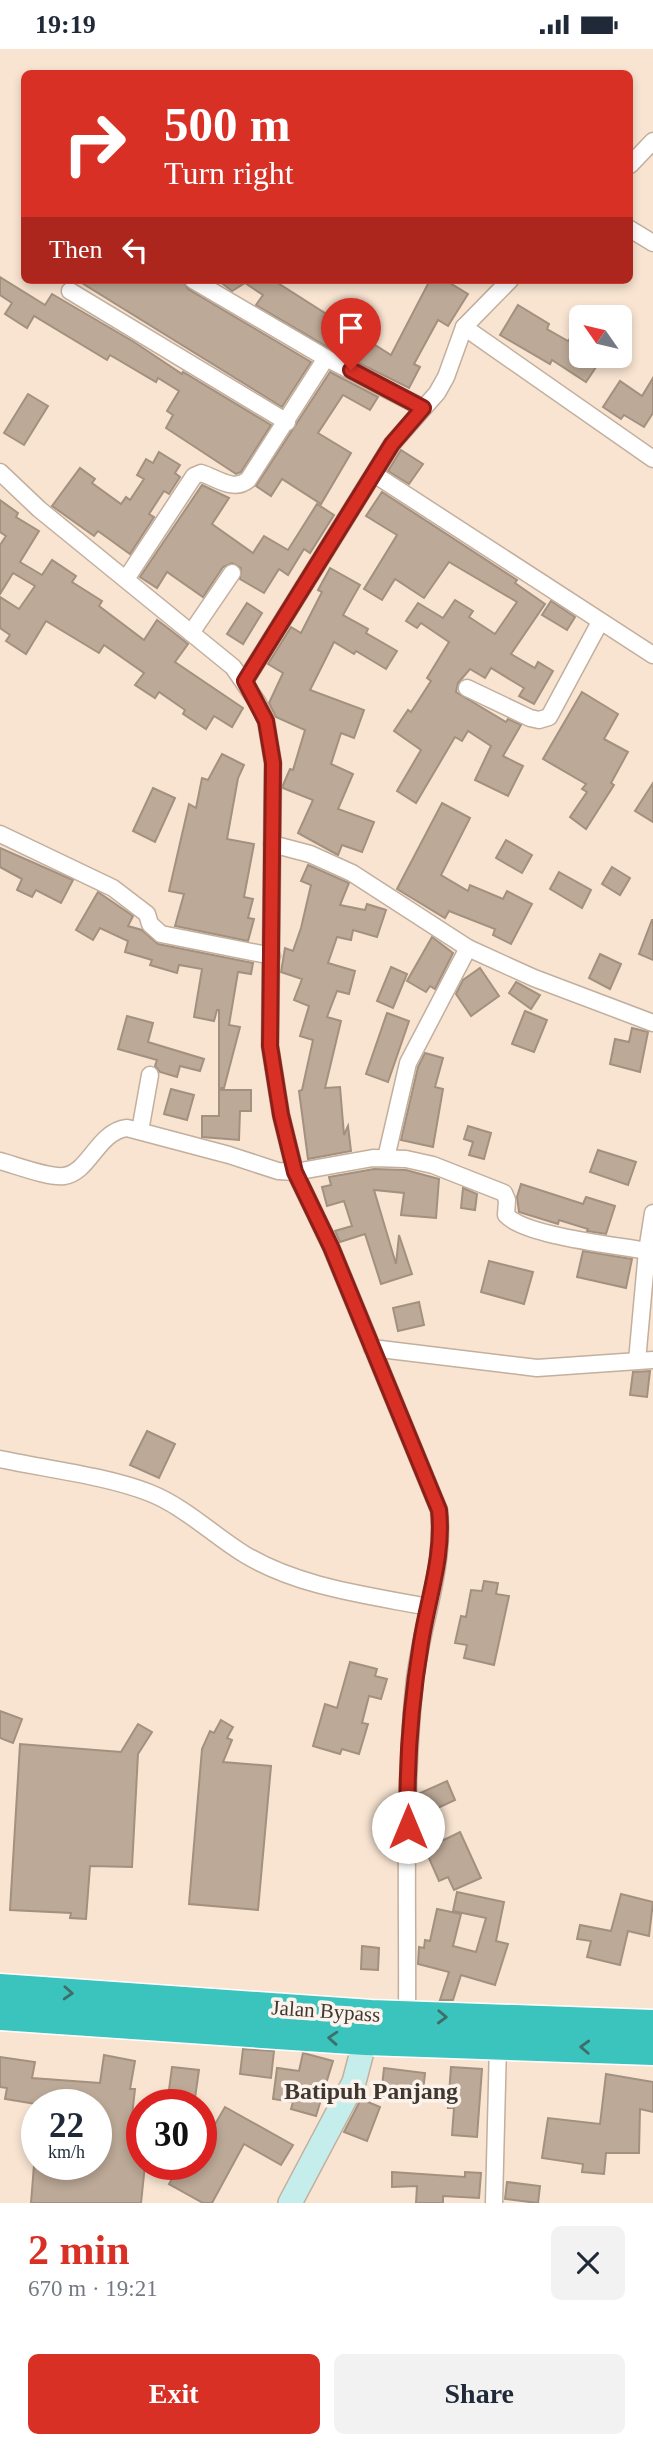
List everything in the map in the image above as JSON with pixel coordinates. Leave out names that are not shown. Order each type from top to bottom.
[{"type":"highway","name":"Jalan Bypass","points":[[0,1989],[498,2043],[653,2050]]},
{"type":"highway","name":"Jalan Bypass","points":[[0,2015],[369,2027],[407,2016],[653,2025]]},
{"type":"street","points":[[633,162],[653,141]]},
{"type":"street","points":[[633,231],[653,243]]},
{"type":"street","points":[[200,284],[326,358],[423,408]]},
{"type":"street","points":[[245,681],[392,444],[446,377],[464,327],[506,284]]},
{"type":"street","points":[[70,291],[286,422]]},
{"type":"street","points":[[464,327],[653,459]]},
{"type":"street","points":[[126,579],[194,476],[201,473],[234,486],[248,480],[326,358]]},
{"type":"street","points":[[0,472],[39,509],[233,667],[258,703],[270,740],[273,763],[270,1046],[281,1115],[295,1172],[331,1247],[439,1510],[441,1536],[438,1563],[415,1679],[408,1770],[407,2016]]},
{"type":"street","points":[[374,474],[653,655]]},
{"type":"street","points":[[191,632],[232,573]]},
{"type":"street","points":[[467,688],[530,719],[549,717],[600,622]]},
{"type":"street","points":[[0,834],[113,888],[147,914],[150,924],[161,933],[272,956]]},
{"type":"street","points":[[272,844],[310,854],[352,873],[468,948],[534,978],[653,1023]]},
{"type":"street","points":[[386,1158],[408,1063],[468,948]]},
{"type":"street","points":[[140,1131],[150,1075]]},
{"type":"street","points":[[0,1161],[62,1176],[73,1173],[106,1137],[117,1129],[140,1131],[267,1168],[295,1172],[373,1157],[406,1159],[433,1165],[500,1190],[506,1196],[506,1215],[517,1224],[572,1238],[647,1251]]},
{"type":"street","points":[[372,1348],[537,1367],[645,1361],[647,1251],[653,1213]]},
{"type":"street","points":[[0,1459],[137,1488],[168,1502],[246,1555],[280,1571],[334,1588],[428,1607]]},
{"type":"street","points":[[290,2203],[354,2082],[369,2027]]},
{"type":"street","points":[[494,2203],[498,2043]]},
{"type":"building","points":[[0,277],[45,305],[52,294],[271,425],[241,472],[236,474],[166,428],[173,415],[167,411],[179,391],[158,378],[156,382],[110,355],[107,360],[34,316],[27,328],[5,314],[12,303],[0,295]]},
{"type":"building","points":[[83,284],[185,284],[188,289],[311,362],[282,407]]},
{"type":"building","points":[[223,284],[243,284],[232,291]]},
{"type":"building","points":[[246,284],[279,284],[391,355],[428,284],[452,284],[468,294],[448,326],[438,320],[414,364],[420,367],[409,388],[331,349],[256,305],[263,295]]},
{"type":"building","points":[[518,305],[549,324],[547,329],[569,340],[569,368],[595,368],[586,382],[552,360],[550,364],[500,335]]},
{"type":"building","points":[[330,372],[378,397],[370,410],[343,395],[318,433],[351,453],[321,504],[282,479],[271,496],[256,486]]},
{"type":"building","points":[[653,378],[653,413],[644,427],[624,415],[621,419],[603,407],[620,381],[642,396]]},
{"type":"building","points":[[28,394],[48,406],[24,445],[4,433]]},
{"type":"building","points":[[401,450],[423,464],[409,484],[388,471]]},
{"type":"building","points":[[159,452],[180,465],[175,473],[180,477],[169,494],[164,491],[149,514],[154,517],[130,554],[98,531],[94,536],[52,506],[80,468],[95,479],[92,483],[121,504],[126,497],[130,500],[144,479],[137,475],[146,459],[153,463]]},
{"type":"building","points":[[202,485],[229,498],[212,524],[253,553],[264,536],[288,550],[317,504],[334,515],[310,553],[304,549],[288,575],[279,569],[264,593],[240,579],[241,568],[232,563],[223,567],[203,597],[167,572],[157,588],[140,577]]},
{"type":"building","points":[[382,492],[517,580],[515,583],[545,604],[511,654],[535,668],[538,662],[553,671],[534,704],[519,696],[524,688],[491,668],[485,678],[470,669],[458,683],[456,692],[506,722],[508,719],[521,725],[503,756],[523,766],[508,796],[475,780],[491,746],[468,731],[462,741],[455,737],[416,803],[397,791],[421,750],[394,731],[408,710],[411,712],[431,681],[427,678],[449,642],[421,623],[417,628],[406,621],[418,603],[443,618],[455,600],[473,611],[469,617],[495,634],[517,602],[449,562],[424,598],[395,579],[382,600],[364,589],[397,535],[366,516]]},
{"type":"building","points":[[0,500],[18,513],[16,517],[39,531],[20,562],[42,575],[52,560],[76,576],[72,582],[102,601],[99,606],[144,640],[157,620],[169,629],[188,644],[175,662],[243,708],[232,727],[214,716],[206,729],[183,714],[185,710],[159,692],[155,698],[135,685],[144,673],[104,645],[99,653],[46,621],[26,654],[6,641],[10,635],[0,628],[0,597],[19,609],[35,586],[13,573],[0,594],[0,545],[6,536],[0,532]]},
{"type":"building","points":[[330,568],[360,585],[343,615],[368,629],[366,633],[397,651],[386,669],[356,651],[354,654],[334,642],[310,690],[364,710],[354,738],[341,733],[331,764],[353,774],[338,809],[374,822],[362,852],[342,845],[338,855],[298,833],[313,800],[283,788],[283,785],[290,769],[293,770],[305,730],[276,717],[269,703],[283,673],[268,664],[291,627],[301,633],[322,592],[318,590]]},
{"type":"building","points":[[551,601],[575,617],[567,630],[542,615]]},
{"type":"building","points":[[247,603],[262,613],[243,644],[227,634]]},
{"type":"building","points":[[582,692],[618,714],[604,739],[628,752],[611,783],[614,785],[586,829],[570,817],[587,792],[582,789],[586,784],[543,759]]},
{"type":"building","points":[[222,754],[244,765],[238,778],[227,839],[254,844],[244,897],[253,899],[248,918],[254,919],[248,941],[175,926],[184,894],[169,891],[189,804],[196,808],[202,778],[208,780]]},
{"type":"building","points":[[653,783],[653,822],[635,811]]},
{"type":"building","points":[[153,788],[175,798],[155,842],[133,831]]},
{"type":"building","points":[[442,803],[470,818],[441,875],[468,891],[470,885],[503,899],[507,891],[532,904],[511,944],[493,935],[495,929],[449,911],[445,918],[397,889]]},
{"type":"building","points":[[506,840],[532,855],[522,873],[496,858]]},
{"type":"building","points":[[0,848],[73,880],[61,903],[36,890],[32,897],[17,890],[22,879],[0,867]]},
{"type":"building","points":[[308,865],[349,883],[340,905],[365,910],[367,904],[386,910],[377,937],[353,930],[351,940],[337,937],[328,963],[355,971],[349,994],[337,991],[327,1017],[341,1021],[325,1088],[340,1087],[344,1135],[348,1126],[351,1151],[308,1159],[299,1091],[302,1090],[313,1040],[300,1036],[309,1006],[294,1000],[302,979],[281,972],[285,948],[293,951],[301,928],[311,885],[301,881]]},
{"type":"building","points":[[612,867],[630,878],[620,895],[602,884]]},
{"type":"building","points":[[559,872],[591,890],[582,908],[550,889]]},
{"type":"building","points":[[98,892],[133,916],[128,926],[142,930],[158,944],[253,963],[251,974],[238,972],[229,1025],[240,1027],[224,1088],[219,1088],[219,1010],[214,1021],[194,1017],[202,969],[179,965],[177,973],[150,965],[152,960],[125,952],[128,941],[100,928],[93,940],[76,930]]},
{"type":"building","points":[[653,920],[653,960],[639,954]]},
{"type":"building","points":[[432,937],[453,953],[435,989],[430,986],[426,992],[407,981]]},
{"type":"building","points":[[600,954],[621,964],[610,989],[589,978]]},
{"type":"building","points":[[391,967],[407,974],[393,1008],[377,1001]]},
{"type":"building","points":[[480,968],[499,996],[471,1016],[456,994],[463,980]]},
{"type":"building","points":[[516,982],[540,995],[531,1009],[509,993]]},
{"type":"building","points":[[525,1011],[547,1020],[534,1052],[512,1044]]},
{"type":"building","points":[[387,1013],[409,1021],[388,1082],[366,1074]]},
{"type":"building","points":[[127,1016],[153,1023],[148,1042],[204,1059],[200,1071],[180,1066],[177,1077],[160,1072],[155,1066],[157,1060],[118,1049]]},
{"type":"building","points":[[632,1028],[648,1032],[640,1072],[610,1064],[615,1039],[629,1042]]},
{"type":"building","points":[[425,1053],[443,1058],[435,1087],[443,1089],[433,1147],[401,1140],[418,1067]]},
{"type":"building","points":[[171,1089],[194,1095],[187,1120],[164,1114]]},
{"type":"building","points":[[219,1090],[251,1090],[251,1111],[240,1111],[239,1140],[202,1137],[202,1116],[219,1116]]},
{"type":"building","points":[[468,1126],[491,1133],[484,1159],[469,1155],[473,1142],[464,1139]]},
{"type":"building","points":[[598,1150],[636,1162],[628,1185],[590,1172]]},
{"type":"building","points":[[374,1169],[406,1170],[439,1179],[436,1218],[401,1215],[404,1193],[374,1190],[396,1264],[399,1235],[412,1274],[381,1284],[365,1234],[340,1242],[335,1231],[352,1226],[344,1201],[327,1206],[322,1187],[331,1185],[329,1177]]},
{"type":"building","points":[[521,1184],[583,1204],[586,1197],[615,1206],[606,1234],[519,1212],[517,1197]]},
{"type":"building","points":[[463,1188],[477,1194],[475,1210],[461,1208]]},
{"type":"building","points":[[583,1251],[632,1259],[626,1288],[577,1277]]},
{"type":"building","points":[[489,1261],[533,1272],[524,1304],[481,1292]]},
{"type":"building","points":[[419,1302],[424,1325],[398,1331],[393,1308]]},
{"type":"building","points":[[650,1371],[647,1397],[630,1395],[633,1372]]},
{"type":"building","points":[[147,1431],[175,1444],[159,1478],[130,1465]]},
{"type":"building","points":[[484,1581],[498,1583],[496,1594],[509,1596],[494,1665],[464,1658],[467,1645],[455,1643],[461,1616],[466,1617],[471,1590],[482,1591]]},
{"type":"building","points":[[350,1662],[377,1669],[375,1676],[387,1679],[381,1699],[369,1696],[362,1723],[368,1724],[359,1754],[342,1749],[340,1754],[313,1746],[325,1704],[337,1708]]},
{"type":"building","points":[[0,1711],[22,1719],[13,1743],[0,1738]]},
{"type":"building","points":[[221,1720],[233,1727],[227,1738],[232,1740],[223,1762],[271,1766],[258,1910],[189,1904],[202,1749],[210,1731],[214,1733]]},
{"type":"building","points":[[138,1724],[152,1732],[138,1754],[132,1867],[90,1866],[86,1919],[70,1918],[71,1913],[10,1910],[20,1744],[121,1752]]},
{"type":"building","points":[[447,1781],[455,1800],[425,1814],[418,1794]]},
{"type":"building","points":[[460,1832],[481,1878],[454,1890],[448,1877],[439,1881],[425,1849]]},
{"type":"building","points":[[457,1892],[504,1902],[496,1941],[508,1944],[495,1985],[461,1975],[453,2000],[440,2000],[449,1972],[418,1964],[419,1947],[424,1948],[425,1940],[430,1941],[437,1909],[461,1914],[453,1946],[476,1952],[486,1918],[453,1911]]},
{"type":"building","points":[[621,1894],[653,1902],[649,1936],[628,1931],[620,1965],[587,1957],[591,1941],[577,1939],[580,1925],[611,1931]]},
{"type":"building","points":[[362,1946],[379,1948],[378,1970],[361,1969]]},
{"type":"building","points":[[243,2049],[274,2051],[271,2078],[240,2074]]},
{"type":"building","points":[[303,2053],[333,2061],[316,2116],[291,2109],[293,2102],[273,2099],[277,2068],[299,2071]]},
{"type":"building","points":[[104,2055],[135,2061],[130,2089],[126,2089],[126,2180],[143,2180],[141,2203],[31,2203],[33,2180],[112,2180],[112,2089],[21,2089],[21,2102],[5,2099],[7,2088],[0,2087],[0,2057],[35,2062],[32,2078],[100,2083]]},
{"type":"building","points":[[172,2067],[199,2070],[196,2089],[169,2089]]},
{"type":"building","points":[[451,2067],[482,2069],[477,2137],[452,2135],[454,2108],[448,2108]]},
{"type":"building","points":[[384,2068],[425,2073],[422,2101],[381,2096]]},
{"type":"building","points":[[606,2074],[653,2082],[653,2112],[640,2109],[639,2153],[606,2153],[604,2174],[582,2172],[583,2164],[542,2158],[548,2118],[600,2124]]},
{"type":"building","points":[[361,2099],[380,2107],[367,2141],[344,2132]]},
{"type":"building","points":[[225,2107],[293,2145],[281,2165],[244,2144],[212,2203],[203,2203],[169,2184],[171,2180],[217,2180],[217,2121]]},
{"type":"building","points":[[392,2172],[465,2177],[465,2172],[481,2173],[479,2198],[443,2196],[443,2203],[416,2203],[417,2186],[392,2187]]},
{"type":"building","points":[[507,2182],[540,2186],[538,2203],[505,2199]]},
{"type":"district","name":"Batipuh Panjang","points":[[371,2091]]},
{"type":"route","points":[[351,370],[423,408],[392,444],[245,681],[266,721],[273,763],[270,1046],[281,1115],[295,1172],[331,1247],[434,1494],[441,1523],[438,1563],[415,1679],[408,1770],[408,1827]]}]
